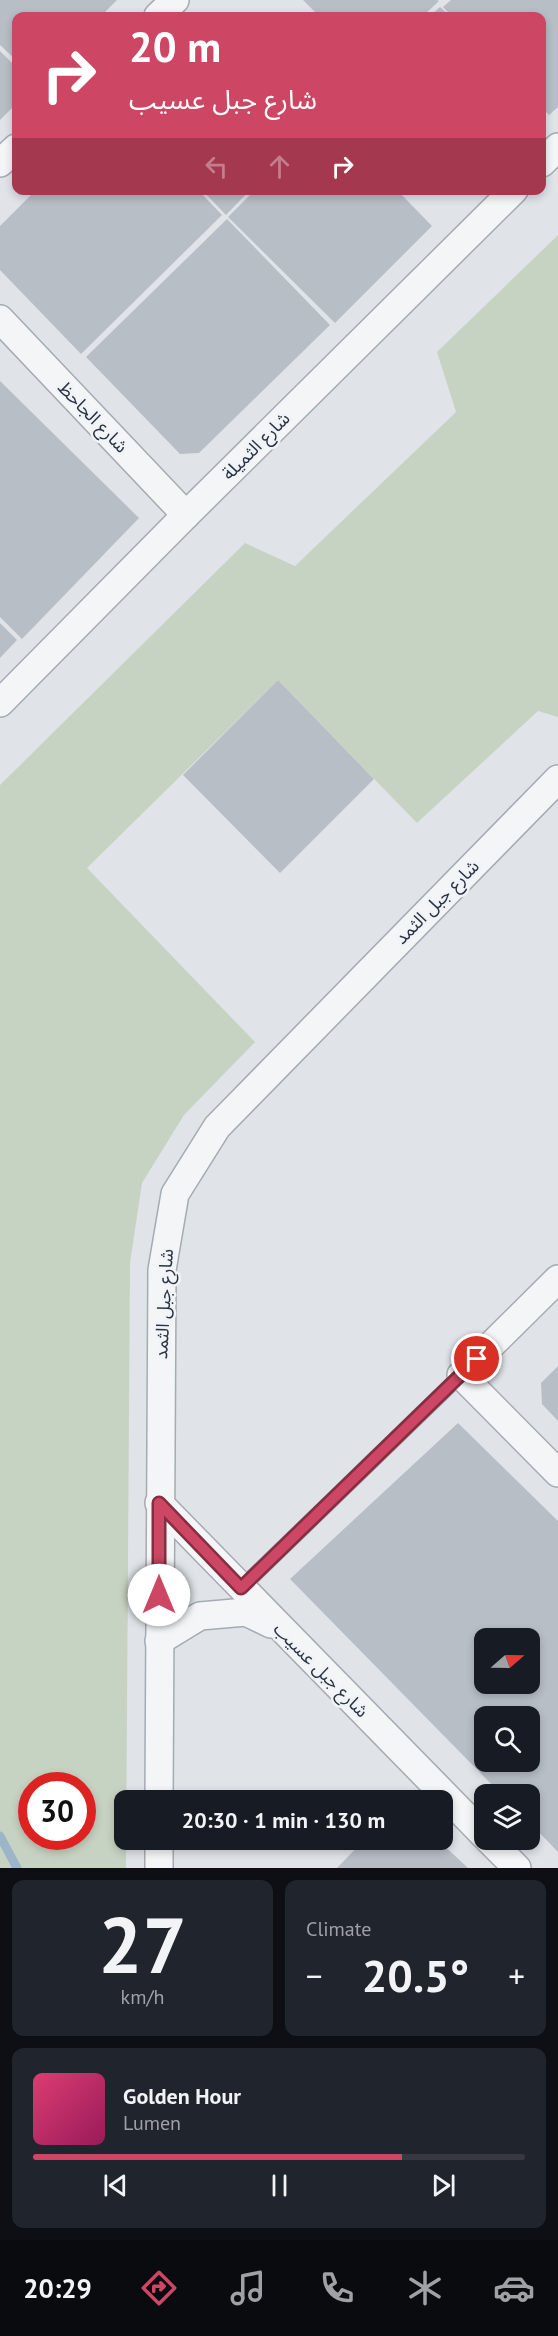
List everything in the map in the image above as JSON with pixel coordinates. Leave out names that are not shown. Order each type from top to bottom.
[{"type":"street","points":[[162,12],[175,0]]},
{"type":"street","points":[[546,159],[558,147]]},
{"type":"street","points":[[0,163],[12,152]]},
{"type":"street","name":"شارع الثميلة","points":[[0,703],[186,514],[509,195]]},
{"type":"street","name":"شارع الجاحظ","points":[[0,319],[186,514]]},
{"type":"street","name":"شارع جبل الثمد","points":[[159,1790],[162,1270],[176,1194],[217,1127],[558,779]]},
{"type":"street","points":[[558,1279],[460,1375],[558,1473]]},
{"type":"street","name":"شارع جبل عسيب","points":[[159,1503],[474,1825]]},
{"type":"street","points":[[159,1641],[200,1616],[246,1612],[279,1628]]},
{"type":"street","points":[[159,1850],[159,1868]]},
{"type":"street","points":[[499,1850],[517,1868]]},
{"type":"lane","points":[[241,1588],[460,1375]]},
{"type":"green space","points":[[558,235],[558,717],[538,711],[417,823],[278,680],[87,868],[255,1042],[184,1115],[142,1183],[130,1263],[127,1790],[114,1790],[114,1850],[126,1850],[126,1868],[0,1868],[0,785],[245,543],[295,566],[456,412],[437,352]]},
{"type":"building","points":[[0,0],[117,0],[105,12],[12,12],[12,56],[0,45]]},
{"type":"building","points":[[303,0],[439,1],[427,12],[315,12]]},
{"type":"building","points":[[451,0],[558,0],[558,107],[549,115],[546,112],[546,12],[448,12],[443,7]]},
{"type":"building","points":[[440,7],[446,12],[434,12]]},
{"type":"building","points":[[0,51],[12,63],[12,108],[0,120]]},
{"type":"building","points":[[31,195],[203,195],[222,215],[81,354],[0,270],[0,226]]},
{"type":"building","points":[[207,195],[245,195],[226,215]]},
{"type":"building","points":[[250,195],[402,195],[432,226],[335,323],[228,217]]},
{"type":"building","points":[[227,219],[330,325],[199,453],[180,454],[86,357]]},
{"type":"building","points":[[0,381],[139,518],[22,639],[0,617]]},
{"type":"building","points":[[0,623],[17,640],[0,658]]},
{"type":"building","points":[[278,680],[374,779],[280,873],[183,775]]},
{"type":"building","points":[[558,1366],[558,1421],[542,1404],[541,1383]]},
{"type":"building","points":[[458,1423],[558,1521],[558,1852],[540,1833],[540,1784],[491,1784],[479,1772],[540,1772],[540,1706],[474,1706],[474,1766],[290,1579]]},
{"type":"building","points":[[354,1850],[449,1850],[468,1868],[337,1868]]},
{"type":"waterway","points":[[0,1836],[17,1868]]},
{"type":"route","points":[[159,1595],[159,1503],[241,1588],[477,1359]]}]
